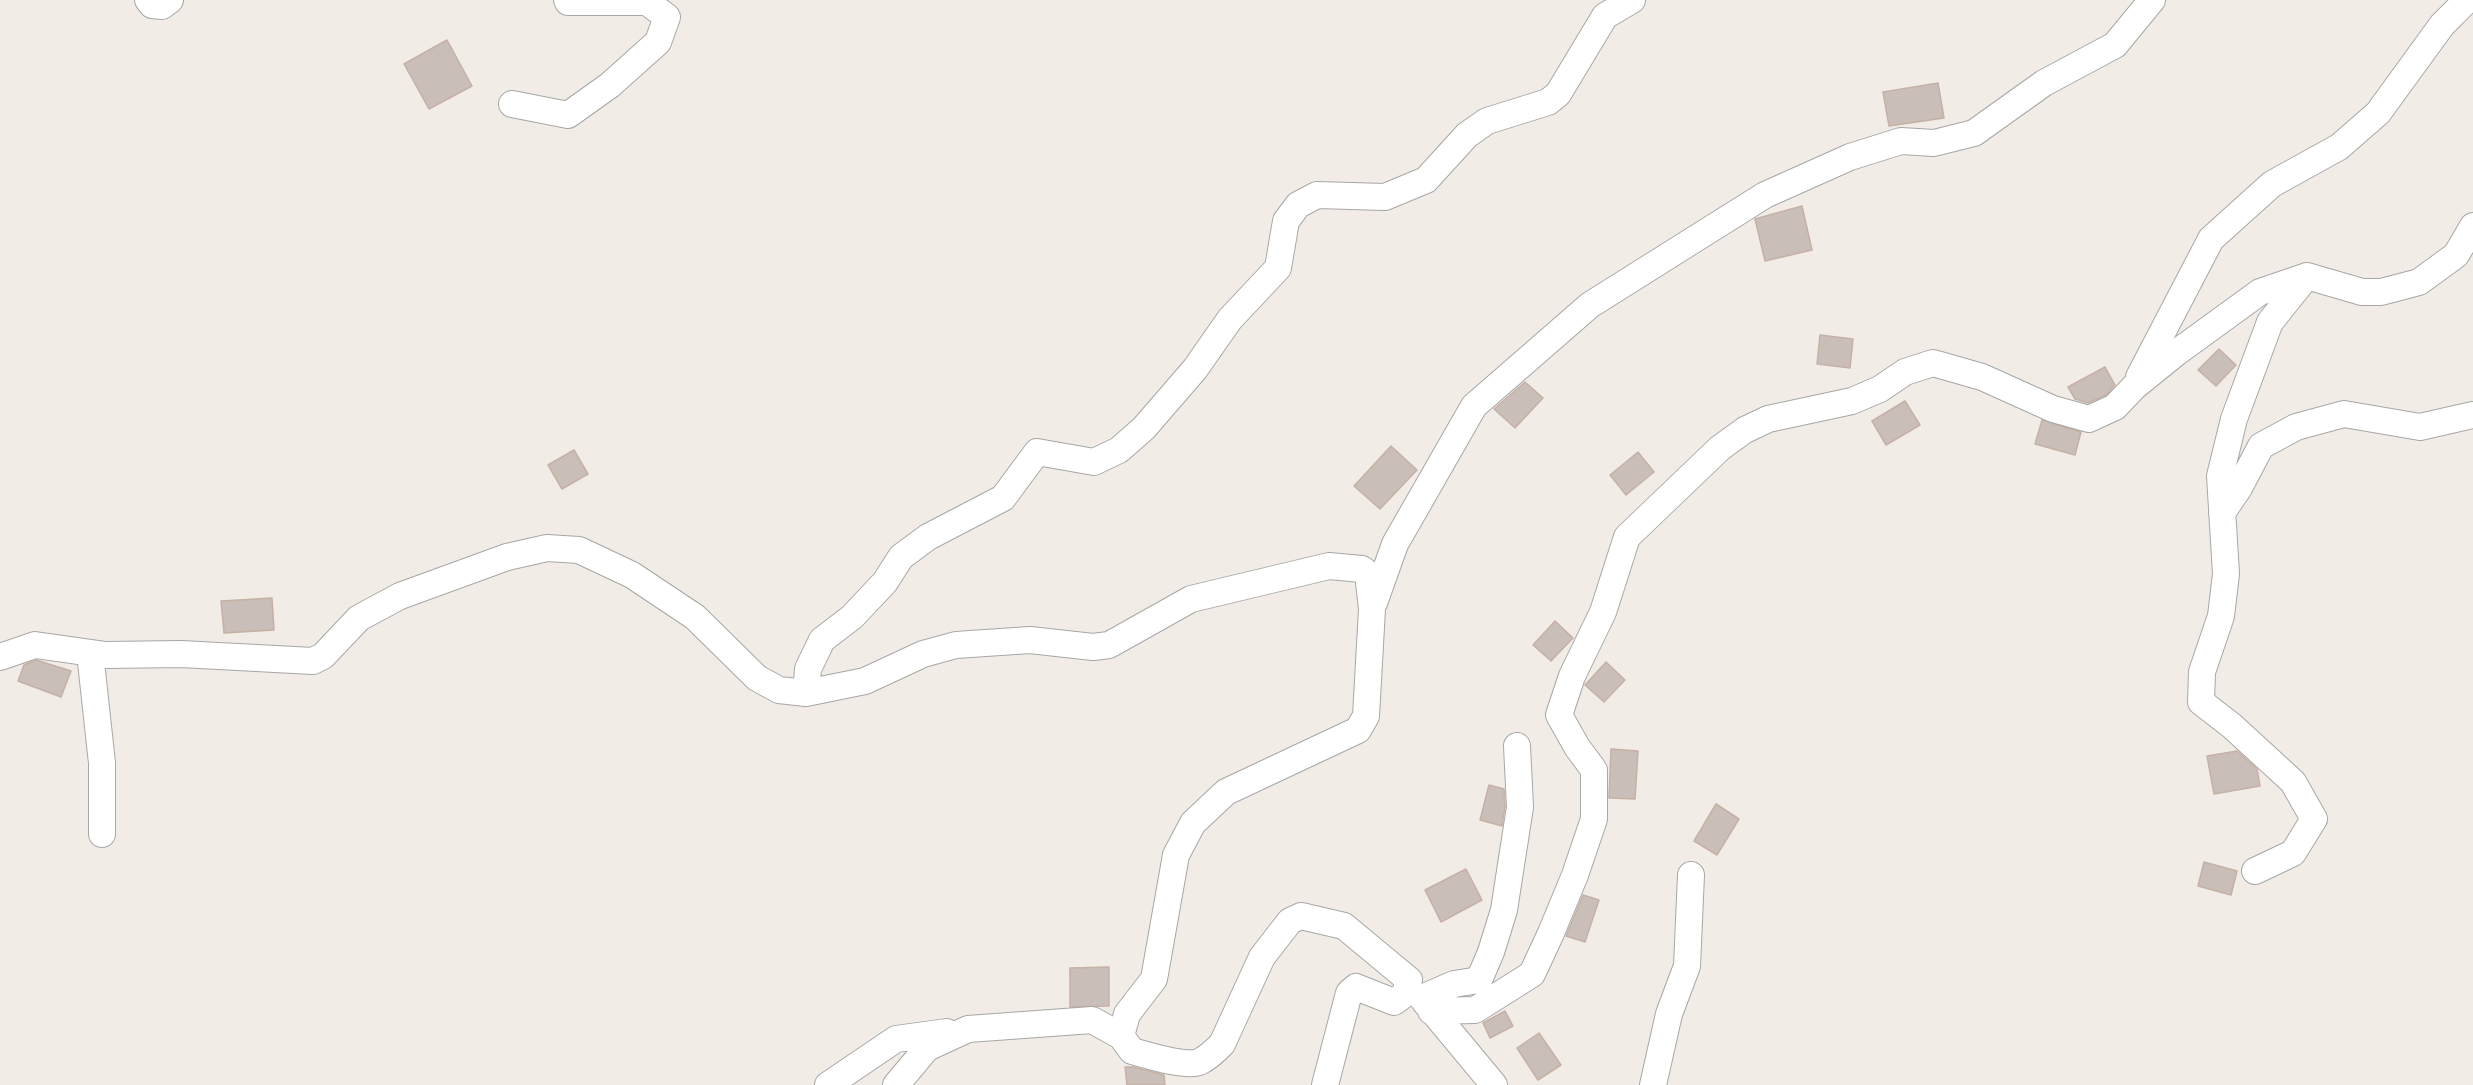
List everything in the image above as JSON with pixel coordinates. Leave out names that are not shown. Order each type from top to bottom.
[{"type":"street","points":[[148,0],[152,4],[162,6],[170,0]]},
{"type":"street","points":[[512,105],[568,115],[610,85],[658,42],[667,17],[647,2],[568,2],[567,0]]},
{"type":"street","points":[[806,693],[808,669],[822,640],[852,617],[885,582],[901,557],[928,537],[1003,498],[1037,452],[1094,462],[1119,450],[1144,428],[1195,369],[1230,319],[1278,268],[1286,221],[1298,205],[1317,195],[1385,197],[1426,180],[1467,135],[1487,121],[1548,102],[1558,94],[1605,16],[1632,0]]},
{"type":"street","points":[[1372,609],[1395,544],[1474,406],[1590,305],[1765,195],[1839,161],[1901,141],[1934,143],[1974,133],[2044,83],[2115,45],[2152,0]]},
{"type":"street","points":[[2134,387],[2211,239],[2272,184],[2339,147],[2378,113],[2442,25],[2467,0]]},
{"type":"street","points":[[1325,1082],[1349,993],[1356,987],[1394,1002],[1419,1001],[1476,1010],[1532,974],[1575,875],[1593,819],[1594,770],[1576,747],[1559,715],[1572,676],[1603,612],[1627,537],[1720,448],[1745,430],[1768,419],[1852,401],[1880,389],[1905,372],[1933,363],[1982,377],[2053,409],[2088,418],[2115,407],[2134,387],[2176,353],[2260,292],[2307,276],[2362,292],[2381,292],[2419,282],[2456,255],[2473,226]]},
{"type":"street","points":[[2255,871],[2294,853],[2314,819],[2293,782],[2232,726],[2201,702],[2202,672],[2221,616],[2226,574],[2220,476],[2234,418],[2270,322],[2307,276]]},
{"type":"street","points":[[2222,513],[2239,488],[2261,446],[2296,428],[2344,414],[2420,427],[2473,415]]},
{"type":"street","points":[[0,657],[35,645],[106,655],[181,654],[313,661],[323,656],[359,618],[400,596],[507,557],[547,549],[579,550],[632,574],[695,617],[757,678],[779,690],[806,693],[865,681],[923,654],[956,645],[1030,640],[1093,647],[1109,645],[1191,599],[1329,567],[1362,569],[1368,573],[1372,609],[1366,716],[1358,730],[1226,792],[1193,823],[1176,855],[1154,980],[1127,1014],[1121,1036]]},
{"type":"street","points":[[90,653],[102,763],[102,834]]},
{"type":"street","points":[[1419,1001],[1454,984],[1479,980],[1491,952],[1504,910],[1520,807],[1517,746]]},
{"type":"street","points":[[1653,1085],[1669,1014],[1687,966],[1691,875]]},
{"type":"street","points":[[828,1085],[896,1039],[968,1029],[1092,1020],[1121,1036],[1132,1051],[1173,1061],[1197,1063],[1213,1053],[1221,1044],[1262,957],[1290,921],[1301,916],[1344,926],[1409,980],[1419,1001],[1494,1085]]},
{"type":"street","points":[[896,1085],[927,1048],[968,1029]]},
{"type":"building","points":[[447,40],[472,86],[429,109],[404,64]]},
{"type":"building","points":[[1938,83],[1944,118],[1889,126],[1883,92]]},
{"type":"building","points":[[1802,206],[1812,250],[1765,261],[1755,219]]},
{"type":"building","points":[[1820,335],[1853,339],[1850,368],[1817,364]]},
{"type":"building","points":[[2219,349],[2236,365],[2216,386],[2198,370]]},
{"type":"building","points":[[2105,367],[2115,385],[2106,395],[2088,403],[2075,399],[2068,387]]},
{"type":"building","points":[[1525,382],[1543,398],[1515,428],[1494,409]]},
{"type":"building","points":[[1905,401],[1920,425],[1886,445],[1872,421]]},
{"type":"building","points":[[2042,420],[2081,432],[2075,455],[2035,444]]},
{"type":"building","points":[[1391,446],[1417,470],[1380,509],[1354,486]]},
{"type":"building","points":[[574,450],[588,474],[562,489],[548,465]]},
{"type":"building","points":[[1638,452],[1654,472],[1626,495],[1610,475]]},
{"type":"building","points":[[272,598],[274,630],[224,633],[221,601]]},
{"type":"building","points":[[1555,621],[1573,638],[1551,661],[1533,645]]},
{"type":"building","points":[[36,660],[71,671],[61,697],[18,681],[24,665]]},
{"type":"building","points":[[1606,662],[1625,680],[1604,702],[1585,685]]},
{"type":"building","points":[[1611,749],[1638,751],[1635,799],[1609,798]]},
{"type":"building","points":[[2237,751],[2257,769],[2260,786],[2214,794],[2207,756]]},
{"type":"building","points":[[1489,785],[1504,789],[1505,806],[1502,826],[1480,820]]},
{"type":"building","points":[[1716,804],[1739,819],[1717,855],[1694,841]]},
{"type":"building","points":[[2204,862],[2237,871],[2231,895],[2198,886]]},
{"type":"building","points":[[1466,869],[1482,900],[1441,922],[1425,890]]},
{"type":"building","points":[[1583,895],[1599,900],[1585,942],[1566,936]]},
{"type":"building","points":[[1109,967],[1109,1006],[1070,1007],[1070,968]]},
{"type":"building","points":[[1505,1011],[1513,1026],[1490,1038],[1483,1023]]},
{"type":"building","points":[[1539,1033],[1561,1065],[1538,1080],[1517,1048]]},
{"type":"building","points":[[1125,1067],[1164,1075],[1165,1085],[1127,1085]]}]
